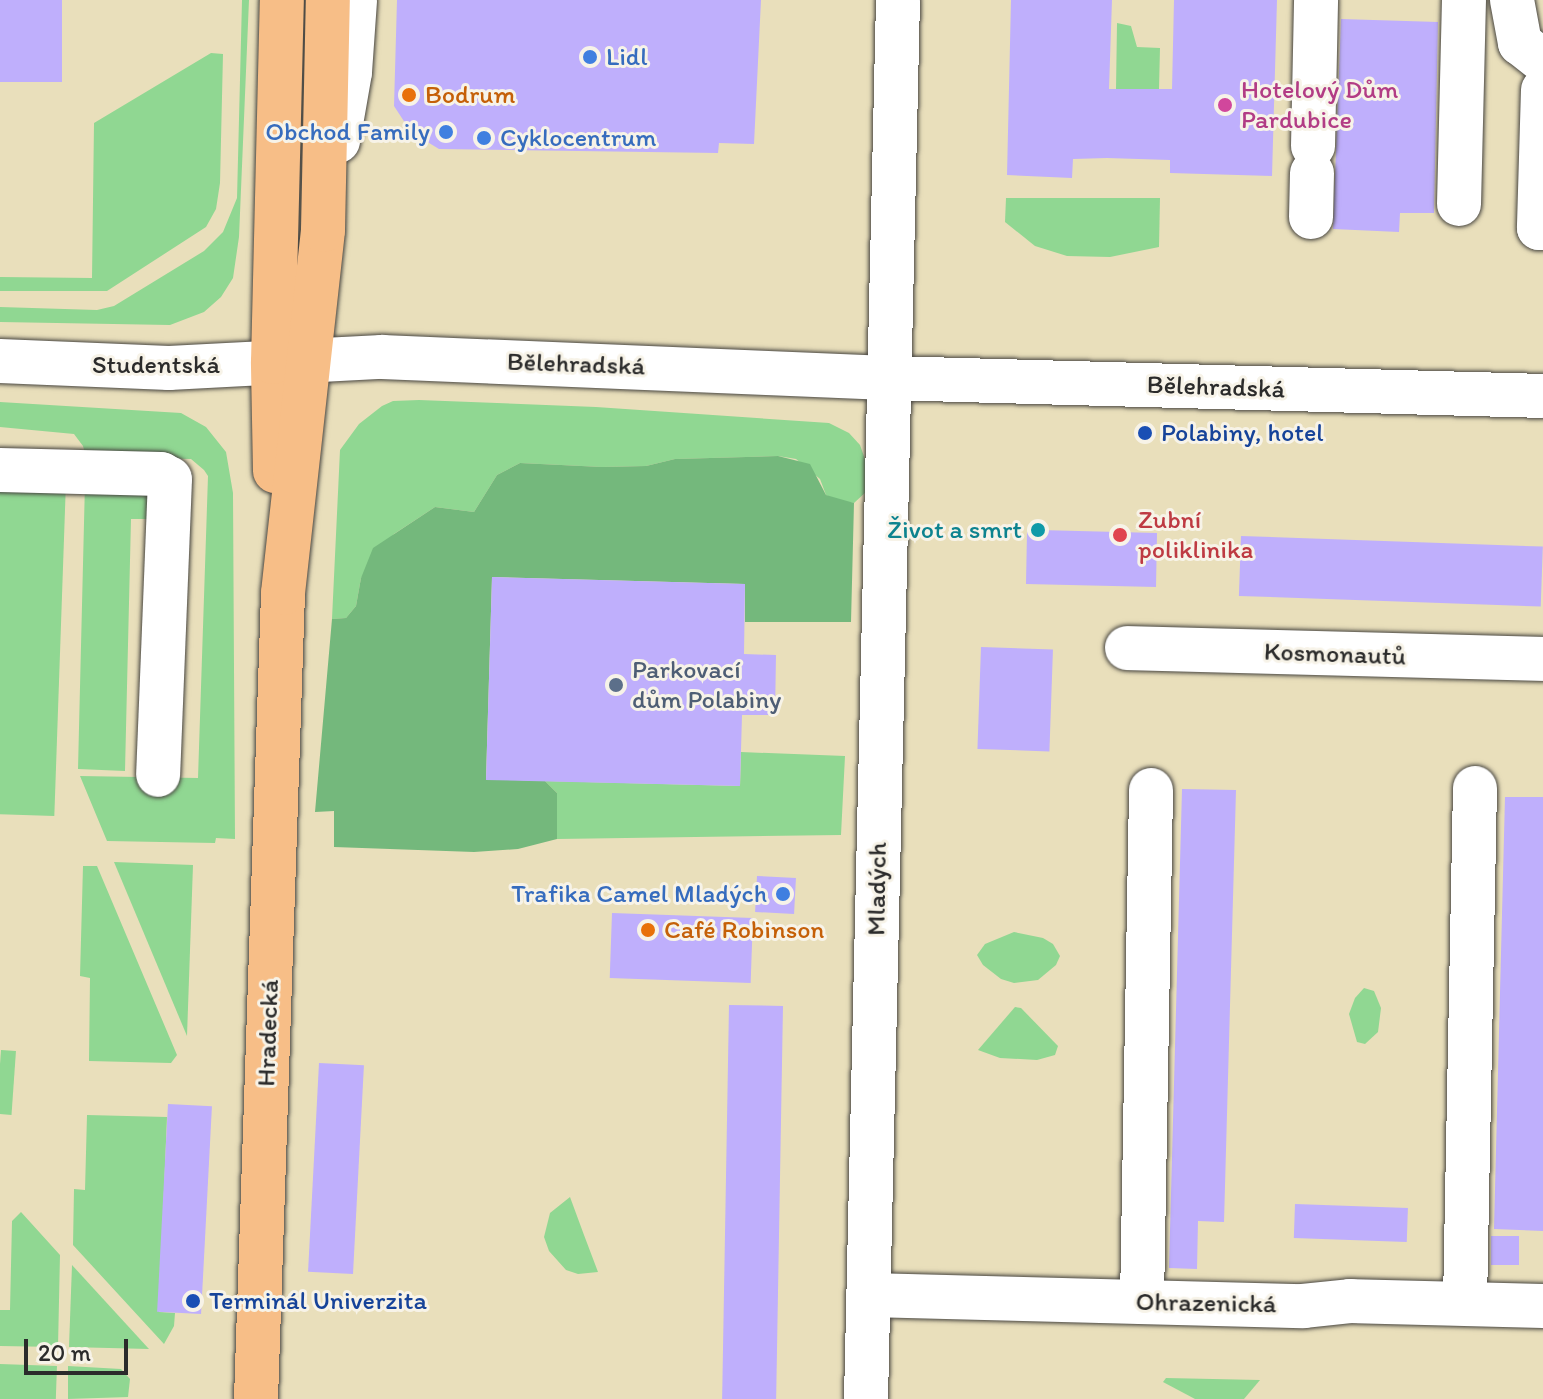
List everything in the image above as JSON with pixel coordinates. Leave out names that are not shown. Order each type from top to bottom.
[{"type":"main road","points":[[282,0],[292,361]]},
{"type":"main road","points":[[292,361],[323,230],[328,0]]},
{"type":"main road","name":"Hradecká","points":[[256,1386],[292,361]]},
{"type":"street","points":[[323,230],[350,72],[355,0]]},
{"type":"street","points":[[888,378],[898,0]]},
{"type":"street","points":[[1311,217],[1316,0]]},
{"type":"street","points":[[1459,204],[1464,0]]},
{"type":"street","points":[[1512,0],[1514,24],[1520,43],[1543,61]]},
{"type":"street","points":[[1543,90],[1539,228],[1543,228]]},
{"type":"street","name":"Bělehradská","points":[[292,361],[431,358],[888,378],[1543,396]]},
{"type":"street","name":"Studentská","points":[[0,361],[169,368],[292,361]]},
{"type":"street","name":"Mladých","points":[[866,1399],[888,378]]},
{"type":"street","points":[[0,470],[161,474],[170,479],[158,775]]},
{"type":"street","name":"Kosmonautů","points":[[1127,648],[1543,659]]},
{"type":"street","points":[[1465,1303],[1475,788]]},
{"type":"street","points":[[1142,1302],[1151,790]]},
{"type":"street","name":"Ohrazenická","points":[[869,1295],[1303,1306],[1350,1301],[1543,1306]]},
{"type":"green space","points":[[242,0],[249,0],[239,237],[233,278],[221,297],[204,312],[170,325],[0,322],[0,307],[97,310],[114,306],[204,251],[223,232],[237,198]]},
{"type":"green space","points":[[1117,23],[1131,26],[1137,47],[1160,48],[1159,89],[1116,89]]},
{"type":"green space","points":[[211,53],[223,54],[220,183],[216,209],[206,227],[107,291],[0,291],[0,277],[92,278],[94,123]]},
{"type":"green space","points":[[1006,198],[1160,198],[1159,247],[1110,257],[1067,256],[1035,246],[1005,222]]},
{"type":"green space","points":[[393,401],[596,407],[829,423],[849,433],[860,445],[868,468],[867,491],[854,503],[838,501],[826,495],[820,479],[796,459],[778,456],[675,459],[646,466],[520,463],[497,475],[474,512],[435,507],[394,534],[361,578],[356,606],[346,618],[332,619],[340,450],[359,424],[382,406]]},
{"type":"green space","points":[[0,402],[181,413],[206,427],[226,452],[233,493],[235,839],[216,838],[215,843],[107,841],[80,776],[198,778],[208,476],[191,459],[86,457],[83,446],[74,434],[0,427]]},
{"type":"green space","points":[[778,456],[810,464],[826,495],[854,503],[851,622],[745,622],[745,584],[492,577],[486,779],[545,781],[557,793],[557,839],[518,849],[474,852],[334,847],[334,811],[315,812],[332,619],[346,618],[356,606],[361,578],[373,548],[435,507],[474,512],[497,475],[520,463],[646,466],[675,459]]},
{"type":"green space","points":[[0,480],[66,482],[54,816],[0,814]]},
{"type":"green space","points":[[85,482],[160,484],[159,519],[131,519],[125,771],[78,769]]},
{"type":"green space","points":[[741,752],[845,756],[841,835],[557,839],[557,793],[545,781],[740,786]]},
{"type":"green space","points":[[114,862],[193,865],[187,1036]]},
{"type":"green space","points":[[83,866],[97,866],[177,1055],[171,1063],[89,1061],[90,978],[80,976]]},
{"type":"green space","points":[[1014,932],[1043,938],[1053,944],[1060,956],[1056,965],[1038,980],[1014,983],[1001,979],[983,965],[977,955],[985,944]]},
{"type":"green space","points":[[1364,988],[1374,991],[1381,1008],[1378,1032],[1365,1044],[1357,1042],[1349,1014],[1355,998]]},
{"type":"green space","points":[[1015,1007],[1021,1008],[1058,1046],[1055,1055],[1037,1060],[1000,1058],[978,1050]]},
{"type":"green space","points":[[1,1050],[16,1051],[11,1115],[0,1114]]},
{"type":"green space","points":[[87,1115],[167,1117],[159,1312],[175,1313],[174,1326],[164,1344],[73,1245],[74,1189],[85,1190]]},
{"type":"green space","points":[[570,1197],[598,1272],[578,1274],[566,1270],[549,1251],[544,1237],[550,1213]]},
{"type":"green space","points":[[21,1212],[60,1255],[58,1347],[0,1346],[0,1310],[10,1310],[12,1221]]},
{"type":"green space","points":[[72,1265],[149,1349],[69,1347]]},
{"type":"green space","points":[[0,1364],[57,1366],[56,1399],[0,1399]]},
{"type":"green space","points":[[68,1366],[121,1369],[130,1379],[128,1397],[68,1399]]},
{"type":"green space","points":[[1166,1378],[1260,1380],[1244,1399],[1195,1399],[1163,1382]]},
{"type":"building","points":[[0,0],[62,0],[62,82],[0,82]]},
{"type":"building","name":"Lidl","points":[[397,0],[761,0],[754,144],[719,143],[718,153],[439,149],[411,132],[394,106]]},
{"type":"building","points":[[1011,0],[1112,0],[1109,89],[1172,89],[1174,0],[1277,0],[1272,176],[1170,173],[1170,160],[1107,158],[1073,159],[1072,178],[1007,175]]},
{"type":"building","points":[[1341,19],[1438,22],[1434,213],[1400,213],[1399,232],[1333,229]]},
{"type":"building","points":[[1027,532],[1157,533],[1156,587],[1026,584]]},
{"type":"building","points":[[1241,536],[1543,547],[1541,607],[1239,596]]},
{"type":"building","name":"Parkovací dům Polabiny","points":[[492,577],[745,584],[744,654],[776,655],[775,715],[742,715],[740,786],[486,780]]},
{"type":"building","points":[[981,647],[1053,650],[1049,751],[977,749]]},
{"type":"building","points":[[1182,789],[1236,790],[1224,1222],[1198,1221],[1197,1269],[1169,1268]]},
{"type":"building","points":[[1505,797],[1543,797],[1543,1231],[1494,1229]]},
{"type":"building","points":[[757,876],[796,878],[794,914],[755,912]]},
{"type":"building","points":[[612,913],[753,918],[751,983],[610,978]]},
{"type":"building","points":[[729,1005],[783,1006],[776,1399],[722,1399]]},
{"type":"building","points":[[319,1063],[364,1065],[353,1274],[308,1272]]},
{"type":"building","points":[[168,1104],[212,1106],[201,1314],[157,1312]]},
{"type":"building","points":[[1295,1204],[1408,1208],[1407,1242],[1294,1238]]},
{"type":"building","points":[[1491,1236],[1519,1236],[1519,1265],[1491,1265]]},
{"type":"place","name":"Lidl","points":[[590,57]]},
{"type":"place","name":"Bodrum","points":[[409,95]]},
{"type":"place","name":"Hotelový Dům Pardubice","points":[[1225,105]]},
{"type":"place","name":"Obchod Family","points":[[446,132]]},
{"type":"place","name":"Cyklocentrum","points":[[484,138]]},
{"type":"place","name":"Polabiny, hotel","points":[[1145,433]]},
{"type":"place","name":"Život a smrt","points":[[1038,530]]},
{"type":"place","name":"Zubní poliklinika","points":[[1120,535]]},
{"type":"place","name":"Parkovací dům Polabiny","points":[[616,685]]},
{"type":"place","name":"Trafika Camel Mladých","points":[[783,894]]},
{"type":"place","name":"Café Robinson","points":[[648,930]]},
{"type":"place","name":"Terminál Univerzita","points":[[193,1301]]}]
